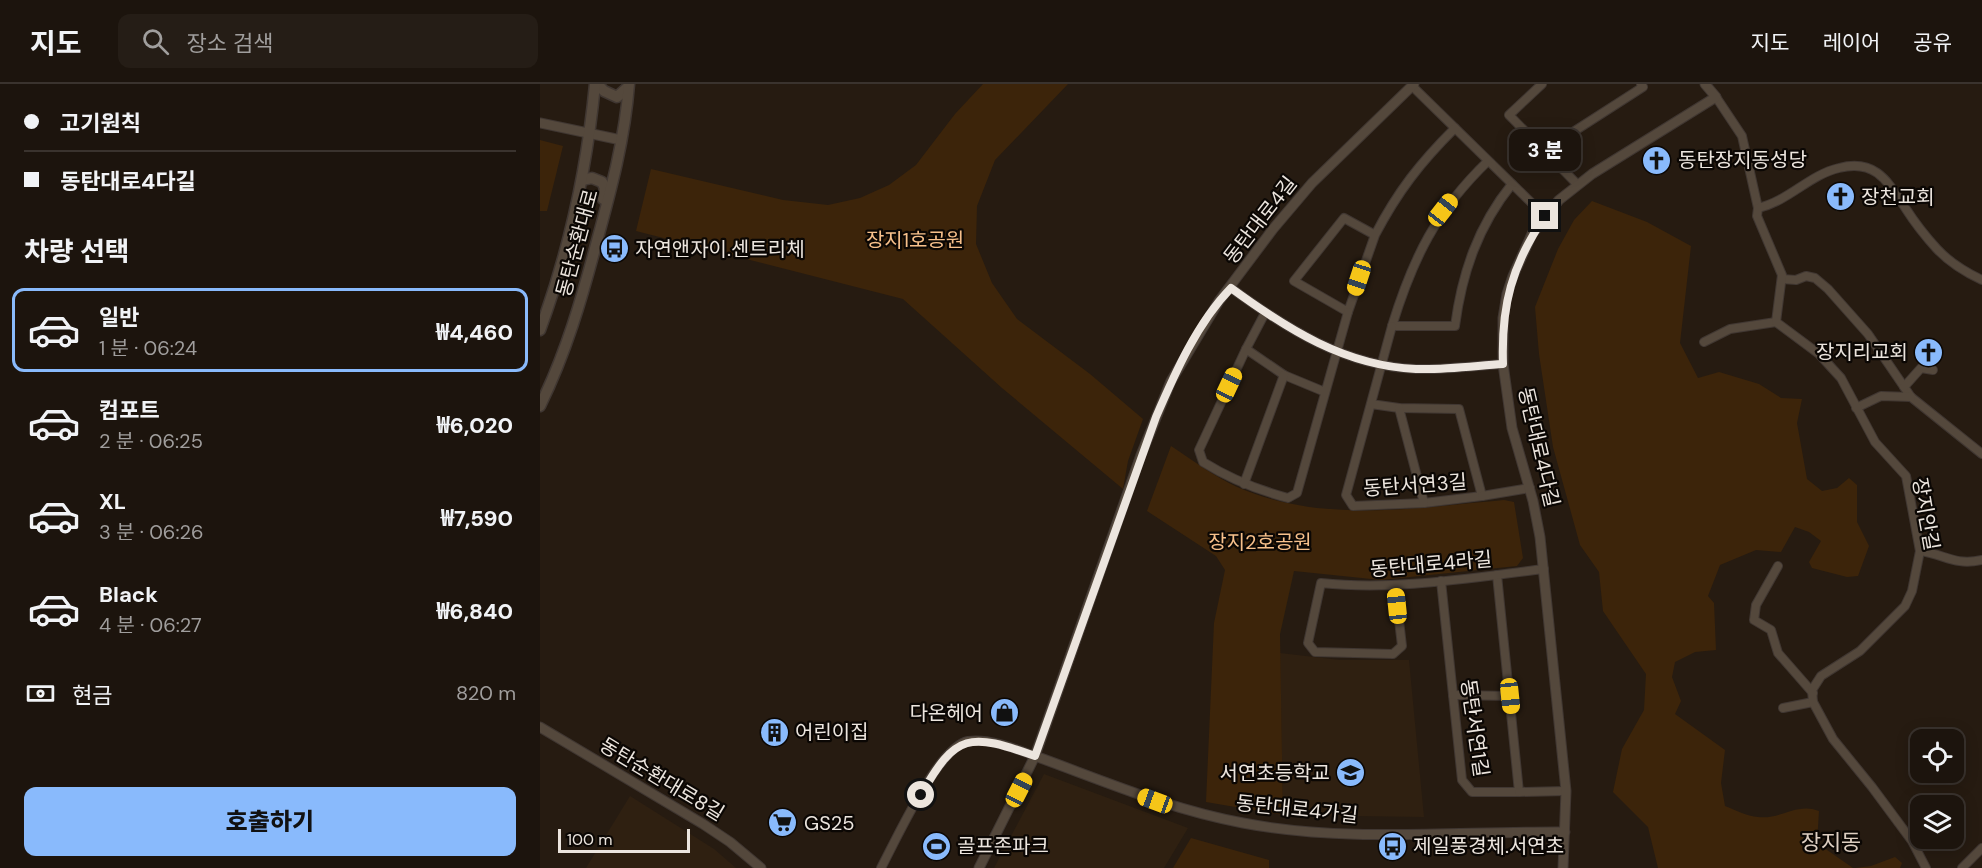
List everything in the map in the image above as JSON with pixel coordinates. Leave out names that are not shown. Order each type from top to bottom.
[{"type":"main road","points":[[596,84],[604,92],[617,97],[628,85]]},
{"type":"main road","name":"동탄순환대로","points":[[540,330],[563,256],[582,180],[596,84]]},
{"type":"main road","name":"동탄순환대로","points":[[540,406],[573,325],[600,229],[621,140],[628,85]]},
{"type":"main road","points":[[582,180],[598,180],[605,188],[600,229]]},
{"type":"street","points":[[1542,84],[1509,114],[1577,184]]},
{"type":"street","points":[[1545,150],[1643,87],[1641,84]]},
{"type":"street","points":[[1704,342],[1730,329],[1776,322],[1782,279],[1779,263],[1757,216],[1758,208],[1742,136],[1705,84]]},
{"type":"street","points":[[1413,85],[1545,216]]},
{"type":"street","name":"동탄대로4길","points":[[979,868],[1035,756],[1156,417],[1172,381],[1218,301],[1231,288],[1273,229],[1312,183],[1413,85]]},
{"type":"street","name":"동탄대로4다길","points":[[1563,868],[1566,791],[1544,569],[1530,488],[1512,428],[1503,364],[1503,318],[1510,285],[1521,255],[1545,216],[1577,184],[1716,97]]},
{"type":"street","points":[[540,123],[621,140]]},
{"type":"street","points":[[1265,312],[1199,450],[1203,462],[1244,484],[1288,498],[1297,493],[1348,312],[1375,235],[1390,206],[1421,162],[1455,128]]},
{"type":"street","name":"동탄서연3길","points":[[1371,404],[1399,408],[1459,409],[1482,496],[1424,503],[1353,506],[1346,495],[1392,326],[1407,276],[1430,230],[1459,190],[1488,161]]},
{"type":"street","points":[[1758,208],[1778,203],[1823,174],[1859,165],[1887,180],[1939,251],[1959,268],[1982,280]]},
{"type":"street","points":[[1392,326],[1455,326],[1458,299],[1470,256],[1488,218],[1512,184]]},
{"type":"street","points":[[1348,312],[1294,281],[1344,218],[1375,235]]},
{"type":"street","points":[[1782,279],[1796,280],[1806,276],[1815,278],[1828,289],[1862,327],[1911,397],[1982,454]]},
{"type":"street","points":[[1231,288],[1298,334],[1336,352],[1382,365],[1432,369],[1503,364]]},
{"type":"street","name":"장지안길","points":[[1776,322],[1819,354],[1840,378],[1875,442],[1906,476],[1920,551],[1912,591],[1905,606],[1860,651],[1821,676],[1813,693]]},
{"type":"street","points":[[1246,349],[1284,375],[1325,392]]},
{"type":"street","points":[[1904,387],[1921,368],[1933,370]]},
{"type":"street","points":[[1244,484],[1284,375]]},
{"type":"street","points":[[1856,408],[1881,396],[1911,397]]},
{"type":"street","points":[[1399,408],[1424,503]]},
{"type":"street","points":[[1482,496],[1530,488]]},
{"type":"street","points":[[1920,551],[1932,553],[1952,562],[1982,560]]},
{"type":"street","points":[[1778,566],[1756,605],[1754,620],[1771,630],[1778,653],[1813,693],[1813,702],[1833,740],[1879,796],[1924,860],[1926,868]]},
{"type":"street","name":"동탄대로4라길","points":[[1395,586],[1402,646],[1393,654],[1315,652],[1308,643],[1321,583],[1395,586],[1544,569]]},
{"type":"street","name":"동탄서연1길","points":[[1441,581],[1462,780],[1472,792],[1519,792],[1497,575]]},
{"type":"street","points":[[1453,695],[1510,696]]},
{"type":"street","points":[[1782,708],[1813,702]]},
{"type":"street","name":"동탄순환대로8길","points":[[540,727],[703,824],[730,842],[761,868]]},
{"type":"street","points":[[881,868],[932,776],[952,749],[967,741],[982,741],[1035,756]]},
{"type":"street","name":"동탄대로4가길","points":[[1035,756],[1166,805],[1244,824],[1344,834],[1565,832]]},
{"type":"street","points":[[1519,792],[1566,791]]},
{"type":"street","points":[[1962,868],[1982,848]]},
{"type":"shaded area","name":"서연초등학교","points":[[1280,653],[1340,660],[1409,660],[1424,817],[1283,815]]},
{"type":"shaded area","points":[[1044,774],[1188,828],[1164,868],[994,868]]},
{"type":"shaded area","points":[[630,796],[714,849],[736,868],[586,868]]},
{"type":"green space","name":"장지1호공원","points":[[983,84],[1068,84],[995,160],[977,206],[976,244],[992,283],[1017,319],[1090,374],[1143,419],[1128,461],[1123,489],[1002,388],[903,299],[636,231],[651,169],[783,200],[828,205],[860,198],[889,185],[916,165],[955,114]]},
{"type":"green space","points":[[540,140],[563,146],[547,211],[540,211]]},
{"type":"green space","points":[[1592,201],[1647,222],[1691,246],[1680,343],[1698,378],[1719,372],[1759,384],[1781,398],[1802,399],[1797,423],[1807,479],[1822,491],[1837,488],[1849,478],[1857,485],[1857,522],[1869,546],[1858,576],[1847,577],[1812,568],[1809,562],[1821,541],[1809,532],[1795,527],[1781,552],[1756,550],[1720,565],[1708,596],[1714,603],[1716,650],[1695,652],[1675,662],[1672,677],[1681,701],[1675,714],[1725,750],[1721,783],[1725,806],[1758,817],[1774,816],[1803,809],[1819,811],[1817,843],[1853,868],[1658,868],[1648,827],[1613,792],[1622,749],[1644,710],[1646,674],[1603,611],[1599,572],[1580,545],[1553,447],[1539,354],[1535,307],[1558,249],[1574,220]]},
{"type":"green space","name":"장지2호공원","points":[[1171,446],[1237,487],[1269,499],[1302,506],[1369,510],[1504,500],[1514,502],[1523,558],[1517,566],[1381,580],[1294,571],[1280,634],[1283,815],[1206,802],[1214,623],[1225,570],[1216,556],[1147,511]]},
{"type":"green space","points":[[1191,838],[1269,860],[1269,868],[1173,868]]},
{"type":"green space","points":[[1895,857],[1902,863],[1900,868],[1855,868],[1871,866]]},
{"type":"place","name":"동탄장지동성당","points":[[1657,160]]},
{"type":"place","name":"장천교회","points":[[1840,197]]},
{"type":"place","name":"자연앤자이.센트리체","points":[[614,249]]},
{"type":"place","name":"장지리교회","points":[[1929,352]]},
{"type":"place","name":"다온헤어","points":[[1004,713]]},
{"type":"place","name":"어린이집","points":[[774,732]]},
{"type":"place","name":"서연초등학교","points":[[1351,773]]},
{"type":"place","name":"GS25","points":[[783,823]]},
{"type":"place","name":"골프존파크","points":[[936,846]]},
{"type":"place","name":"제일풍경체.서연초","points":[[1392,846]]},
{"type":"district","name":"장지동","points":[[1831,842]]},
{"type":"route","points":[[921,795],[941,762],[952,749],[967,741],[982,741],[1035,756],[1156,417],[1172,381],[1203,326],[1218,301],[1231,288],[1298,334],[1336,352],[1362,360],[1415,369],[1503,364],[1503,318],[1507,294],[1521,255],[1545,216]]}]
